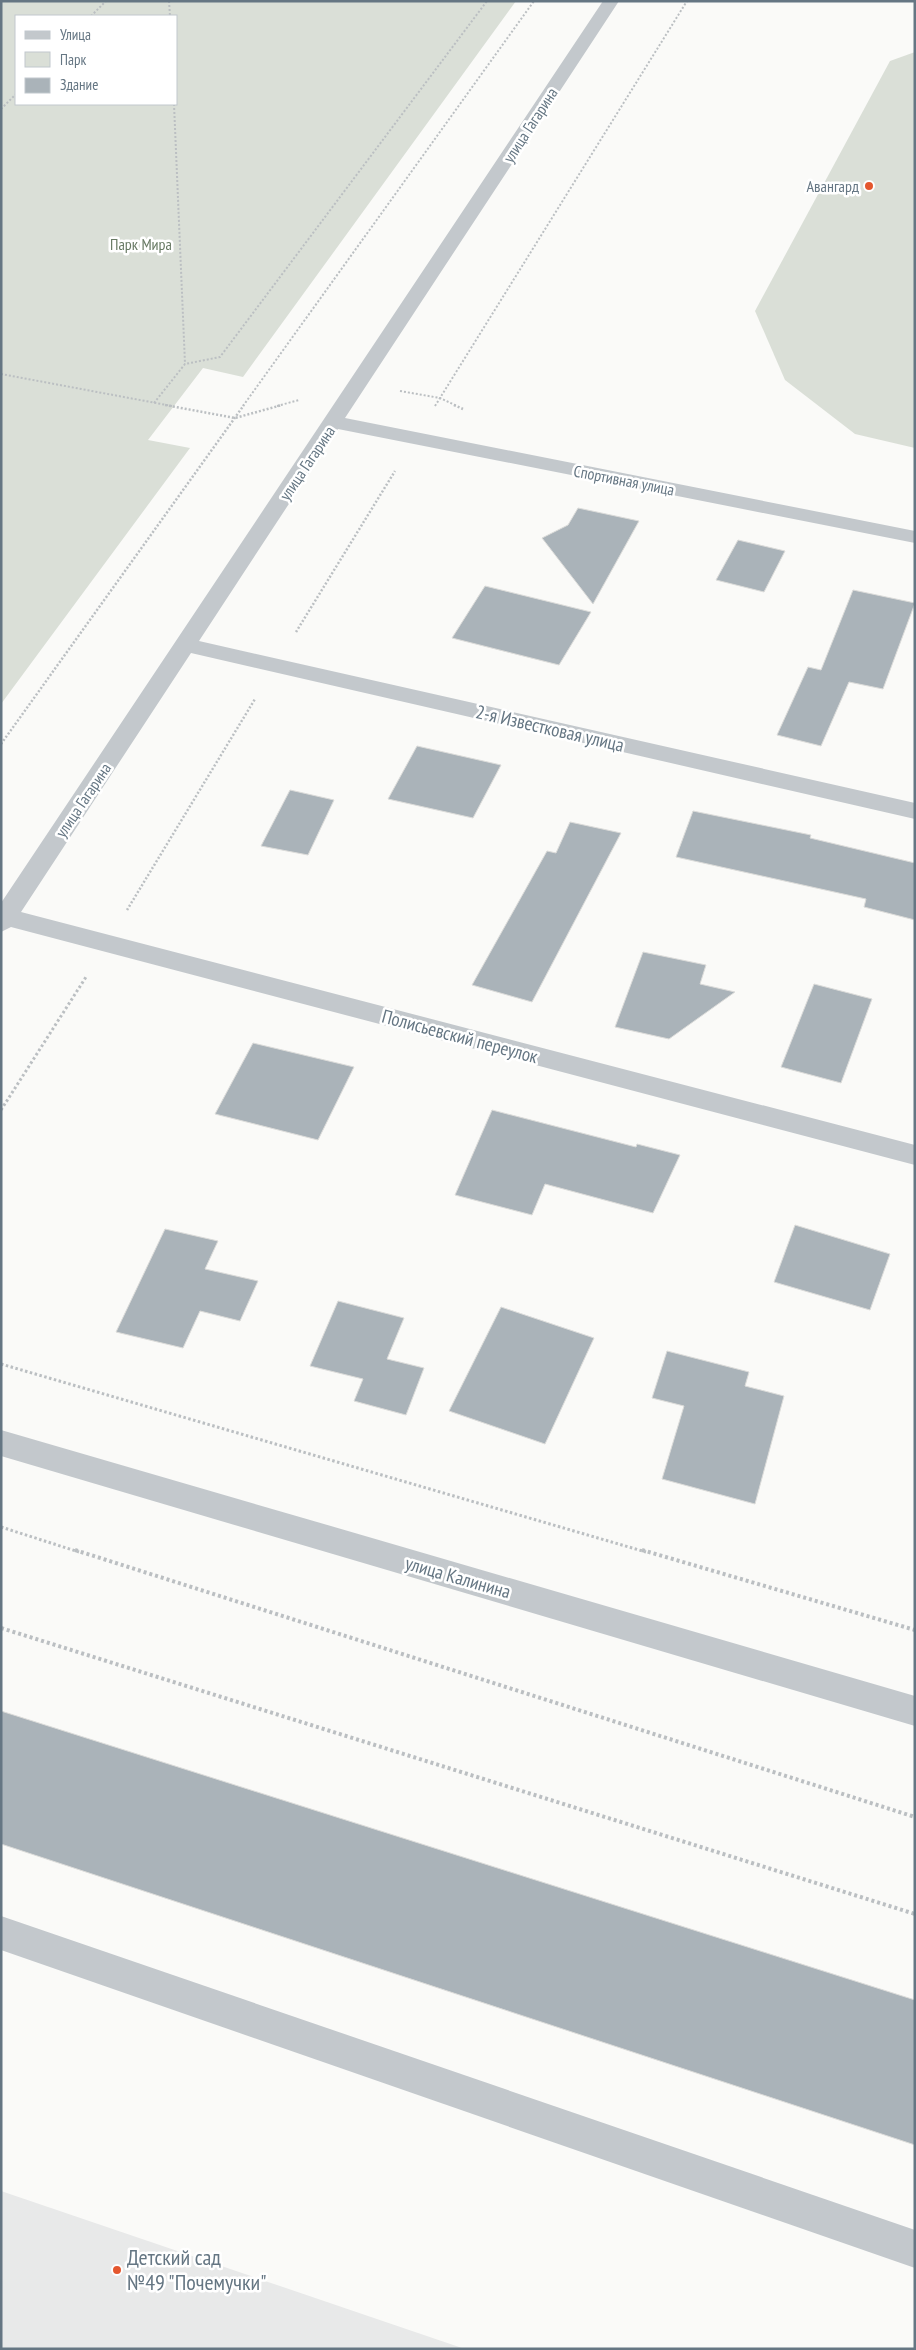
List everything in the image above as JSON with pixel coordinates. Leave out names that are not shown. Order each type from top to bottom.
[{"type":"street","name":"улица Гагарина","points":[[3,920],[611,1]]},
{"type":"street","name":"Спортивная улица","points":[[334,422],[915,538]]},
{"type":"street","name":"2-я Известковая улица","points":[[185,645],[915,811]]},
{"type":"street","name":"Полисьевский переулок","points":[[3,920],[107,943],[915,1155]]},
{"type":"street","name":"улица Калинина","points":[[1,1443],[915,1711]]},
{"type":"street","points":[[1,1934],[915,2249]]},
{"type":"path","points":[[93,15],[106,1]]},
{"type":"path","points":[[169,1],[170,15]]},
{"type":"path","points":[[154,403],[185,364],[220,356],[487,1]]},
{"type":"path","points":[[1,744],[534,1]]},
{"type":"path","points":[[1,1110],[107,943],[275,665],[687,1]]},
{"type":"path","points":[[1,109],[15,95]]},
{"type":"path","points":[[174,105],[185,364]]},
{"type":"path","points":[[1,1364],[915,1630]]},
{"type":"path","points":[[1,1527],[915,1817]]},
{"type":"path","points":[[1,1628],[915,1914]]},
{"type":"shaded area","name":"Детский сад №49 \"Почемучки\"","points":[[1,2191],[465,2349],[1,2349]]},
{"type":"green space","name":"Парк Мира","points":[[1,1],[516,1],[243,377],[203,368],[148,440],[190,448],[1,704]]},
{"type":"green space","name":"Авангард","points":[[915,52],[915,448],[855,434],[785,380],[755,311],[890,61]]},
{"type":"building","points":[[578,508],[639,521],[593,604],[542,538],[568,525]]},
{"type":"building","points":[[738,540],[785,551],[764,592],[716,580]]},
{"type":"building","points":[[485,586],[591,612],[559,665],[452,638]]},
{"type":"building","points":[[853,590],[915,603],[883,689],[849,682],[821,746],[777,735],[808,667],[821,670]]},
{"type":"building","points":[[417,746],[501,765],[473,818],[388,799]]},
{"type":"building","points":[[290,790],[334,800],[308,855],[261,846]]},
{"type":"building","points":[[693,811],[811,835],[810,838],[915,863],[915,920],[864,907],[866,899],[676,857]]},
{"type":"building","points":[[570,822],[621,833],[532,1002],[472,985],[547,851],[556,853]]},
{"type":"building","points":[[643,952],[706,965],[700,984],[735,992],[669,1039],[615,1027]]},
{"type":"building","points":[[814,984],[872,999],[841,1083],[781,1067]]},
{"type":"building","points":[[253,1043],[354,1067],[318,1140],[215,1114]]},
{"type":"building","points":[[492,1110],[636,1147],[637,1144],[680,1155],[653,1213],[545,1184],[532,1215],[455,1195]]},
{"type":"building","points":[[795,1225],[890,1254],[870,1310],[774,1282]]},
{"type":"building","points":[[165,1229],[218,1241],[205,1269],[258,1281],[240,1321],[200,1311],[183,1348],[116,1332]]},
{"type":"building","points":[[338,1301],[404,1318],[387,1359],[424,1368],[406,1415],[354,1401],[363,1379],[310,1366]]},
{"type":"building","points":[[501,1307],[594,1338],[545,1444],[449,1411]]},
{"type":"building","points":[[667,1351],[749,1372],[745,1386],[784,1396],[755,1504],[662,1479],[684,1406],[652,1398]]},
{"type":"building","points":[[1,1711],[915,2000],[915,2145],[1,1844]]},
{"type":"place","name":"Авангард","points":[[869,186]]},
{"type":"place","name":"Детский сад №49 \"Почемучки\"","points":[[117,2270]]}]
